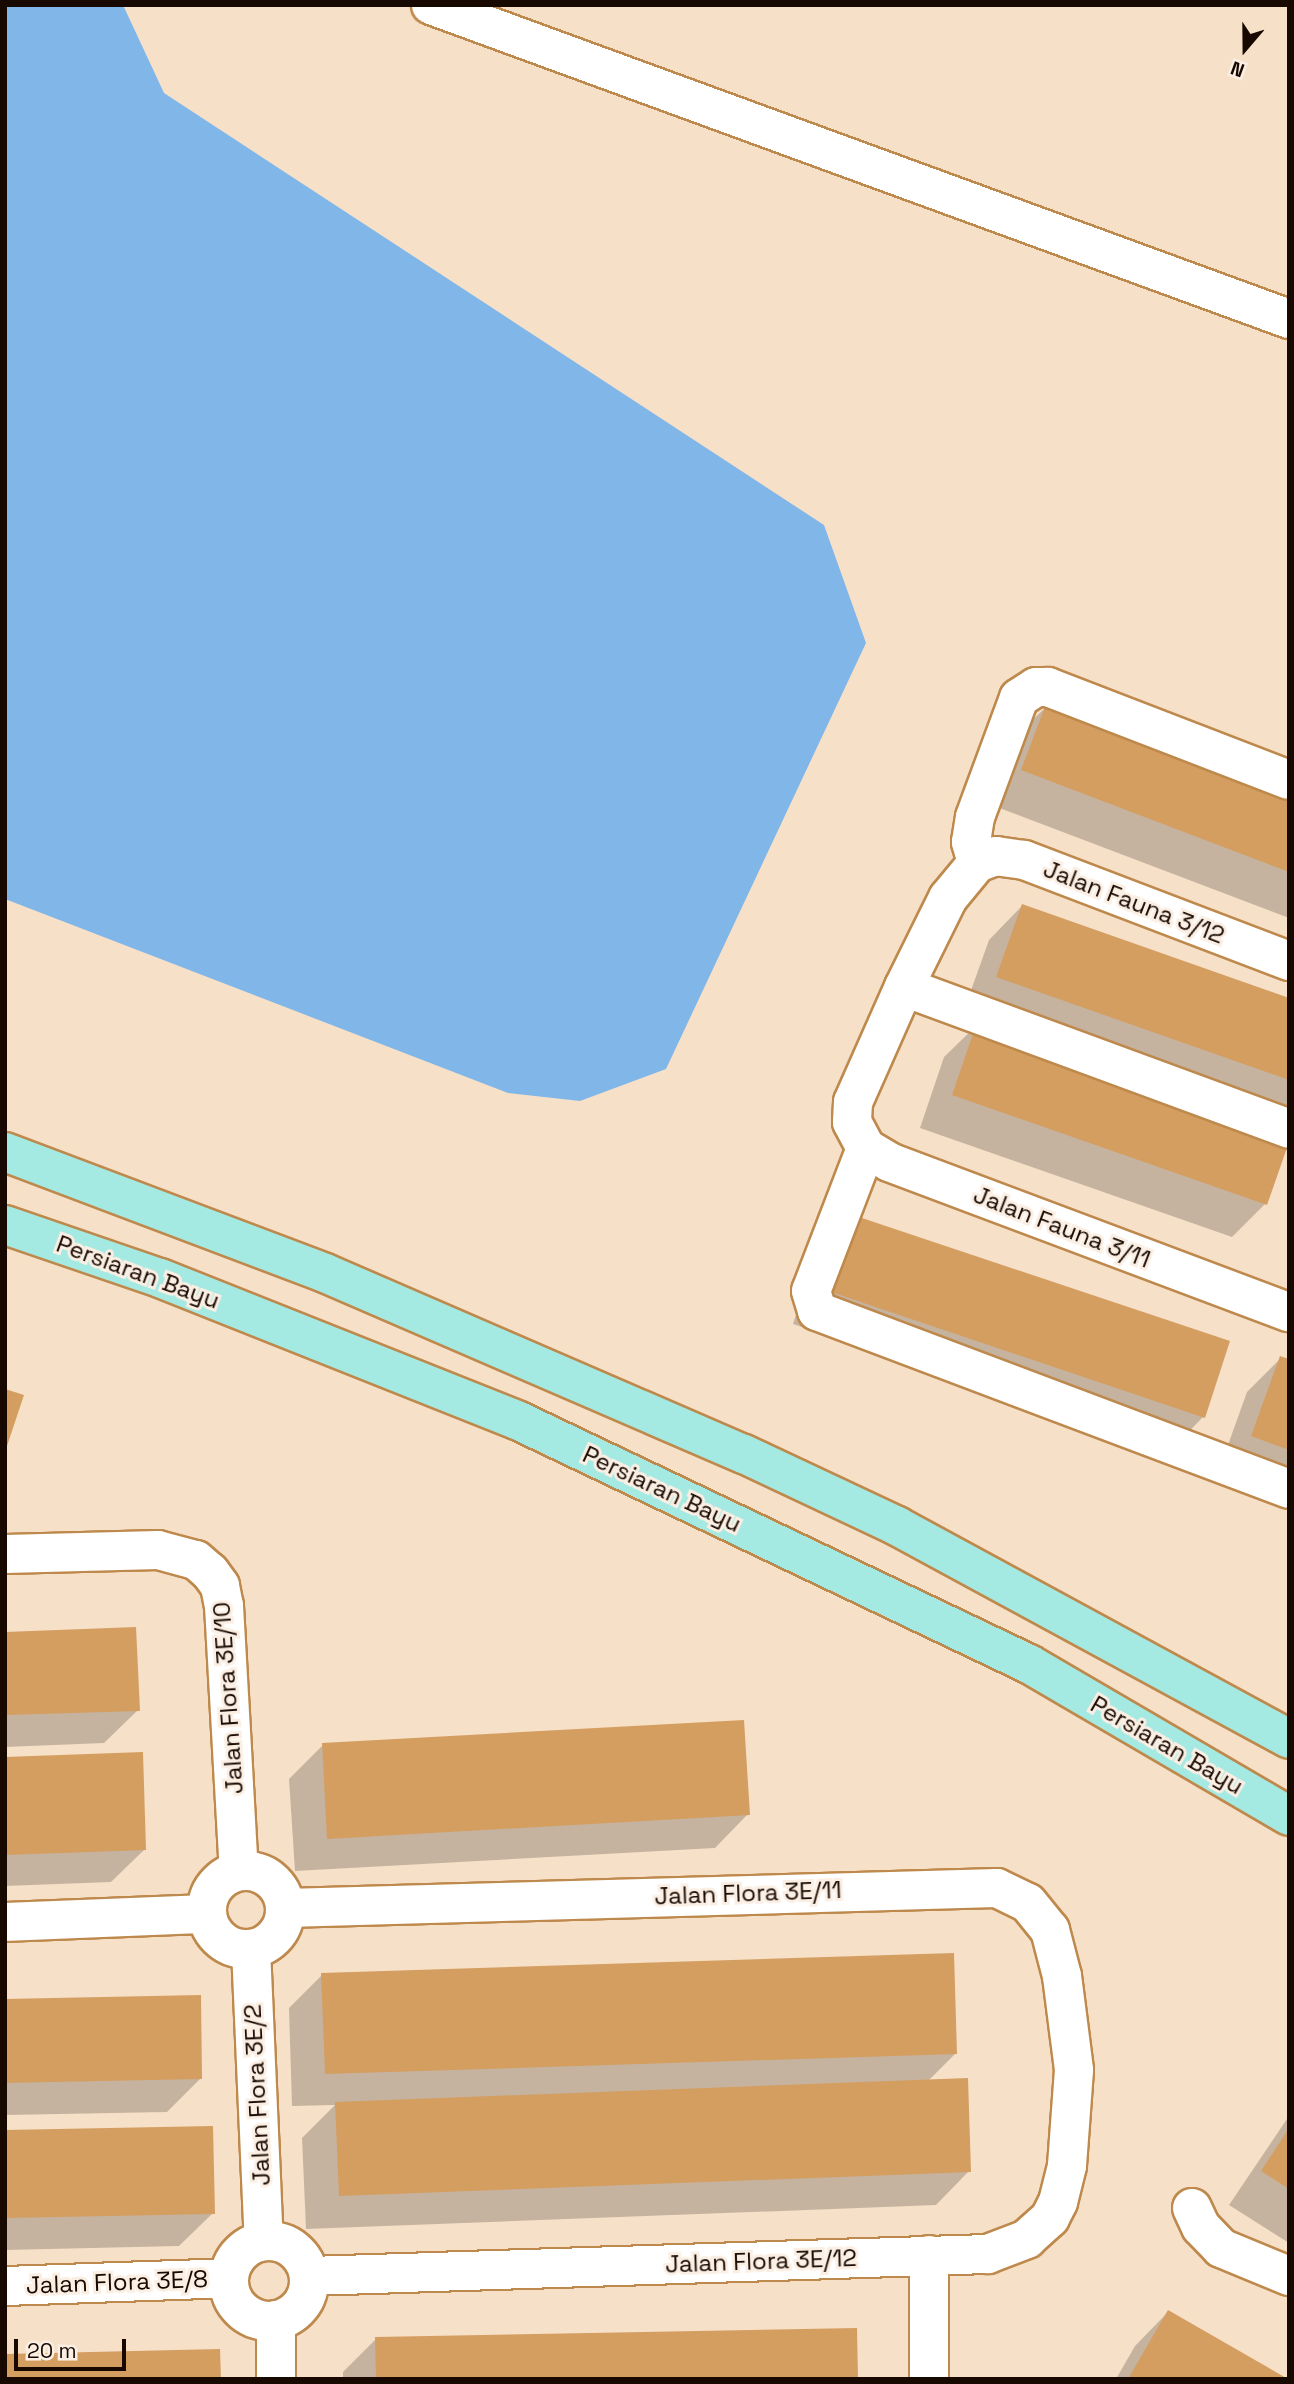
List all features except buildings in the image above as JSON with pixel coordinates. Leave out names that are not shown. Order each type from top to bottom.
[{"type":"main road","points":[[5,1152],[325,1273],[744,1454],[897,1526],[1289,1739]]},
{"type":"main road","name":"Persiaran Bayu","points":[[5,1224],[160,1278],[519,1421],[1029,1664],[1289,1816]]},
{"type":"street","points":[[431,5],[1289,319]]},
{"type":"street","points":[[1289,780],[1048,687],[1037,687],[1019,698],[975,817],[971,842],[977,863],[948,898],[904,987],[853,1102],[859,1135],[811,1291],[817,1311],[1289,1489]]},
{"type":"street","name":"Jalan Fauna 3/12","points":[[977,863],[996,856],[1024,860],[1289,961]]},
{"type":"street","points":[[904,987],[1289,1129]]},
{"type":"street","name":"Jalan Fauna 3/11","points":[[859,1135],[889,1162],[1289,1312]]},
{"type":"street","name":"Jalan Flora 3E/10","points":[[5,1554],[158,1550],[196,1560],[215,1579],[225,1606],[239,1871]]},
{"type":"street","points":[[239,1871],[265,1875],[276,1884],[286,1908],[280,1931],[251,1950],[238,1949],[217,1936],[207,1914],[207,1902],[219,1882],[239,1871]]},
{"type":"street","name":"Jalan Flora 3E/11","points":[[286,1908],[997,1888],[1028,1903],[1050,1930],[1062,1976],[1074,2070]]},
{"type":"street","points":[[5,1922],[207,1914]]},
{"type":"street","name":"Jalan Flora 3E/2","points":[[251,1950],[264,2241]]},
{"type":"street","name":"Jalan Flora 3E/12","points":[[310,2276],[988,2254],[1010,2248],[1027,2239],[1050,2218],[1067,2165],[1074,2070]]},
{"type":"street","points":[[1192,2208],[1201,2227],[1221,2248],[1289,2276]]},
{"type":"street","points":[[264,2241],[289,2245],[306,2264],[310,2276],[305,2300],[288,2317],[264,2321],[242,2310],[230,2291],[229,2278],[239,2253],[264,2241]]},
{"type":"street","points":[[929,2255],[929,2379]]},
{"type":"street","name":"Jalan Flora 3E/8","points":[[5,2286],[229,2278]]},
{"type":"street","points":[[276,2320],[276,2379]]},
{"type":"water","points":[[5,5],[123,5],[164,93],[824,525],[866,643],[666,1069],[580,1101],[508,1093],[5,899]]}]
